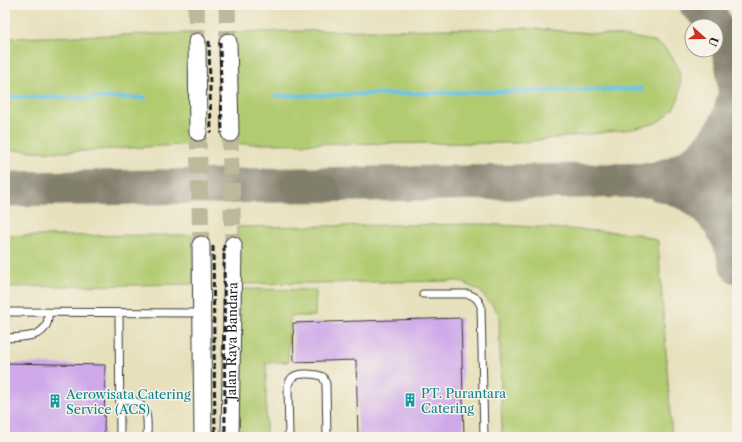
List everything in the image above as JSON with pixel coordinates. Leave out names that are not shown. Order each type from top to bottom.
[{"type":"street","points":[[197,42],[198,132]]},
{"type":"street","points":[[228,42],[230,133]]},
{"type":"street","points":[[201,245],[203,437]]},
{"type":"street","name":"Jalan Raya Bandara","points":[[230,437],[232,245]]},
{"type":"lane","points":[[423,294],[468,294],[474,295],[479,300],[481,306],[484,437]]},
{"type":"lane","points":[[5,312],[202,313]]},
{"type":"lane","points":[[5,338],[30,337],[42,331],[48,324],[48,312]]},
{"type":"lane","points":[[119,313],[120,437]]},
{"type":"lane","points":[[289,437],[289,382],[294,376],[316,375],[323,377],[326,384],[327,437]]},
{"type":"lane","points":[[120,398],[137,403],[144,408],[147,415],[147,437]]},
{"type":"green space","points":[[525,28],[614,35],[655,42],[665,48],[678,67],[681,79],[679,97],[673,109],[656,123],[633,129],[515,143],[236,144],[234,32]]},
{"type":"green space","points":[[191,33],[195,144],[64,152],[5,150],[5,38]]},
{"type":"green space","points":[[484,224],[633,233],[658,241],[672,437],[502,437],[499,314],[480,291],[460,281],[238,284],[237,227]]},
{"type":"green space","points":[[193,235],[193,284],[5,287],[5,236]]},
{"type":"green space","points":[[240,289],[316,290],[315,316],[290,316],[288,362],[266,363],[266,437],[233,437]]},
{"type":"building","name":"PT. Purantara Catering","points":[[461,318],[464,437],[358,437],[356,360],[294,362],[293,323]]},
{"type":"building","name":"Aerowisata Catering Service (ACS)","points":[[5,363],[105,365],[104,437],[5,437]]},
{"type":"waterway","points":[[276,96],[642,89]]},
{"type":"waterway","points":[[5,97],[145,98]]},
{"type":"taxiway","points":[[697,5],[713,20],[725,42],[733,65],[735,91],[737,212]]},
{"type":"taxiway","points":[[662,177],[687,167],[708,150],[717,140],[724,128],[730,116],[733,103]]},
{"type":"taxiway","points":[[5,189],[737,179]]},
{"type":"taxiway","points":[[660,184],[675,188],[689,195],[701,203],[711,213],[728,237],[737,266]]},
{"type":"tunnel","points":[[196,5],[197,42]]},
{"type":"tunnel","points":[[227,5],[228,42]]},
{"type":"tunnel","points":[[198,132],[201,245]]},
{"type":"tunnel","points":[[230,133],[233,245]]},
{"type":"railway","points":[[209,41],[211,133]]},
{"type":"railway","points":[[220,42],[222,133]]},
{"type":"railway","points":[[224,245],[225,437]]},
{"type":"railway","points":[[213,246],[215,437]]},
{"type":"place","name":"PT. Purantara Catering","points":[[410,400]]},
{"type":"place","name":"Aerowisata Catering Service (ACS)","points":[[55,401]]}]
